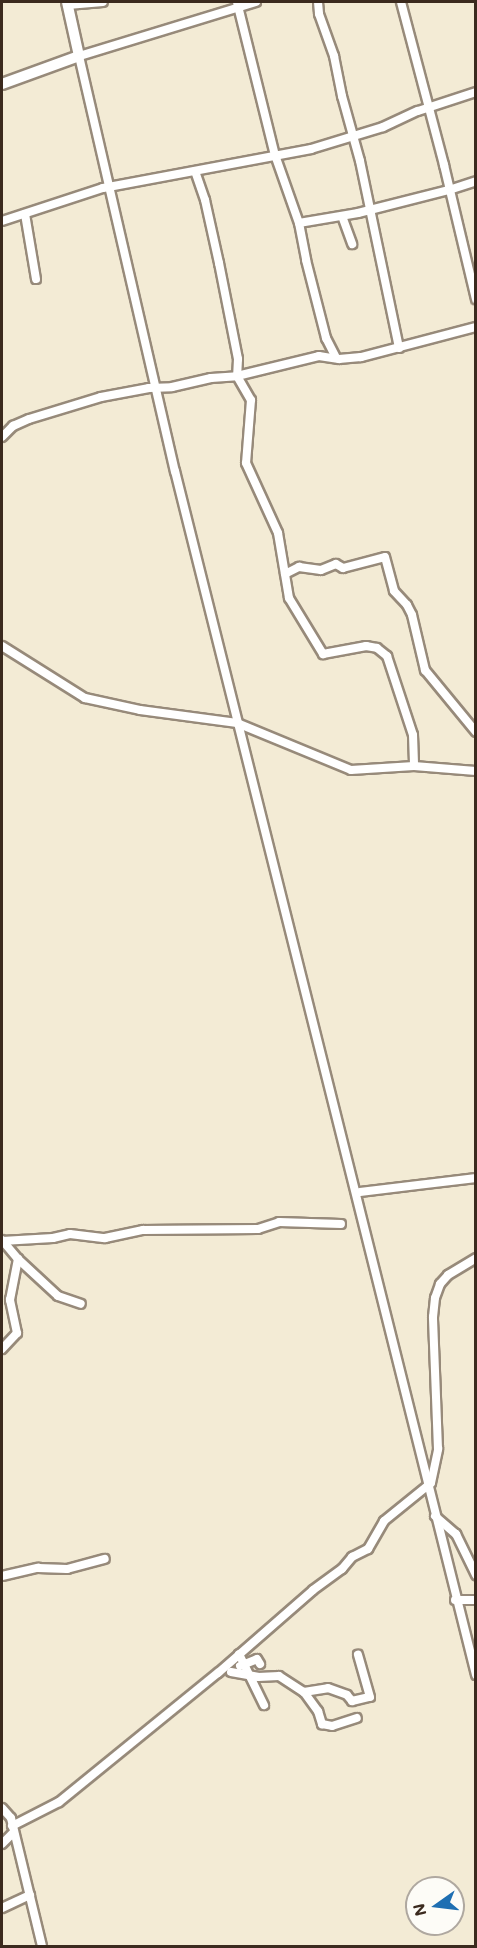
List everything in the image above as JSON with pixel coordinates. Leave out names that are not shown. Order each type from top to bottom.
[{"type":"street","points":[[103,2],[68,3],[79,56],[111,186],[137,311],[237,723],[429,1486],[455,1600],[476,1675]]},
{"type":"street","points":[[2,84],[79,56],[238,5],[256,2]]},
{"type":"street","points":[[318,2],[354,137],[399,348]]},
{"type":"street","points":[[401,2],[476,299]]},
{"type":"street","points":[[238,5],[275,155],[299,224],[326,338],[336,358]]},
{"type":"street","points":[[2,221],[58,201],[111,186],[311,149],[354,137],[427,107],[476,92]]},
{"type":"street","points":[[195,171],[205,200],[219,263],[238,359],[237,376],[251,400],[246,463],[275,524],[291,602],[323,654],[366,646],[377,648],[387,656],[413,735],[414,766]]},
{"type":"street","points":[[299,224],[342,216],[449,190],[476,181]]},
{"type":"street","points":[[25,214],[36,279]]},
{"type":"street","points":[[342,216],[352,244]]},
{"type":"street","points":[[2,437],[18,423],[106,396],[172,387],[211,378],[237,376],[319,356],[361,357],[476,327]]},
{"type":"street","points":[[285,574],[299,567],[321,570],[336,564],[343,568],[385,557],[394,591],[407,605],[412,615],[425,670],[476,732]]},
{"type":"street","points":[[2,646],[85,698],[140,710],[237,723],[351,770],[414,766],[476,771]]},
{"type":"street","points":[[360,1192],[476,1178]]},
{"type":"street","points":[[2,1241],[53,1238],[70,1234],[105,1238],[143,1230],[258,1229],[279,1222],[341,1224]]},
{"type":"street","points":[[2,1241],[58,1296],[81,1304]]},
{"type":"street","points":[[2,1844],[12,1829],[58,1802],[218,1673],[248,1645],[342,1569],[352,1557],[368,1549],[382,1523],[429,1486],[435,1471],[438,1449],[433,1317],[435,1298],[440,1284],[448,1275],[476,1258]]},
{"type":"street","points":[[2,1349],[17,1334],[10,1300],[18,1259]]},
{"type":"street","points":[[435,1515],[456,1534],[476,1575]]},
{"type":"street","points":[[2,1576],[38,1568],[67,1569],[105,1559]]},
{"type":"street","points":[[455,1600],[476,1600]]},
{"type":"street","points":[[231,1672],[259,1661],[249,1653],[248,1645]]},
{"type":"street","points":[[239,1654],[264,1705]]},
{"type":"street","points":[[304,1692],[328,1688],[347,1695],[352,1701],[370,1697],[358,1655]]},
{"type":"street","points":[[218,1673],[231,1672],[258,1677],[279,1676],[304,1692],[318,1711],[322,1724],[332,1726],[357,1718]]},
{"type":"street","points":[[2,1808],[10,1816],[42,1947]]},
{"type":"street","points":[[2,1908],[30,1895]]}]
